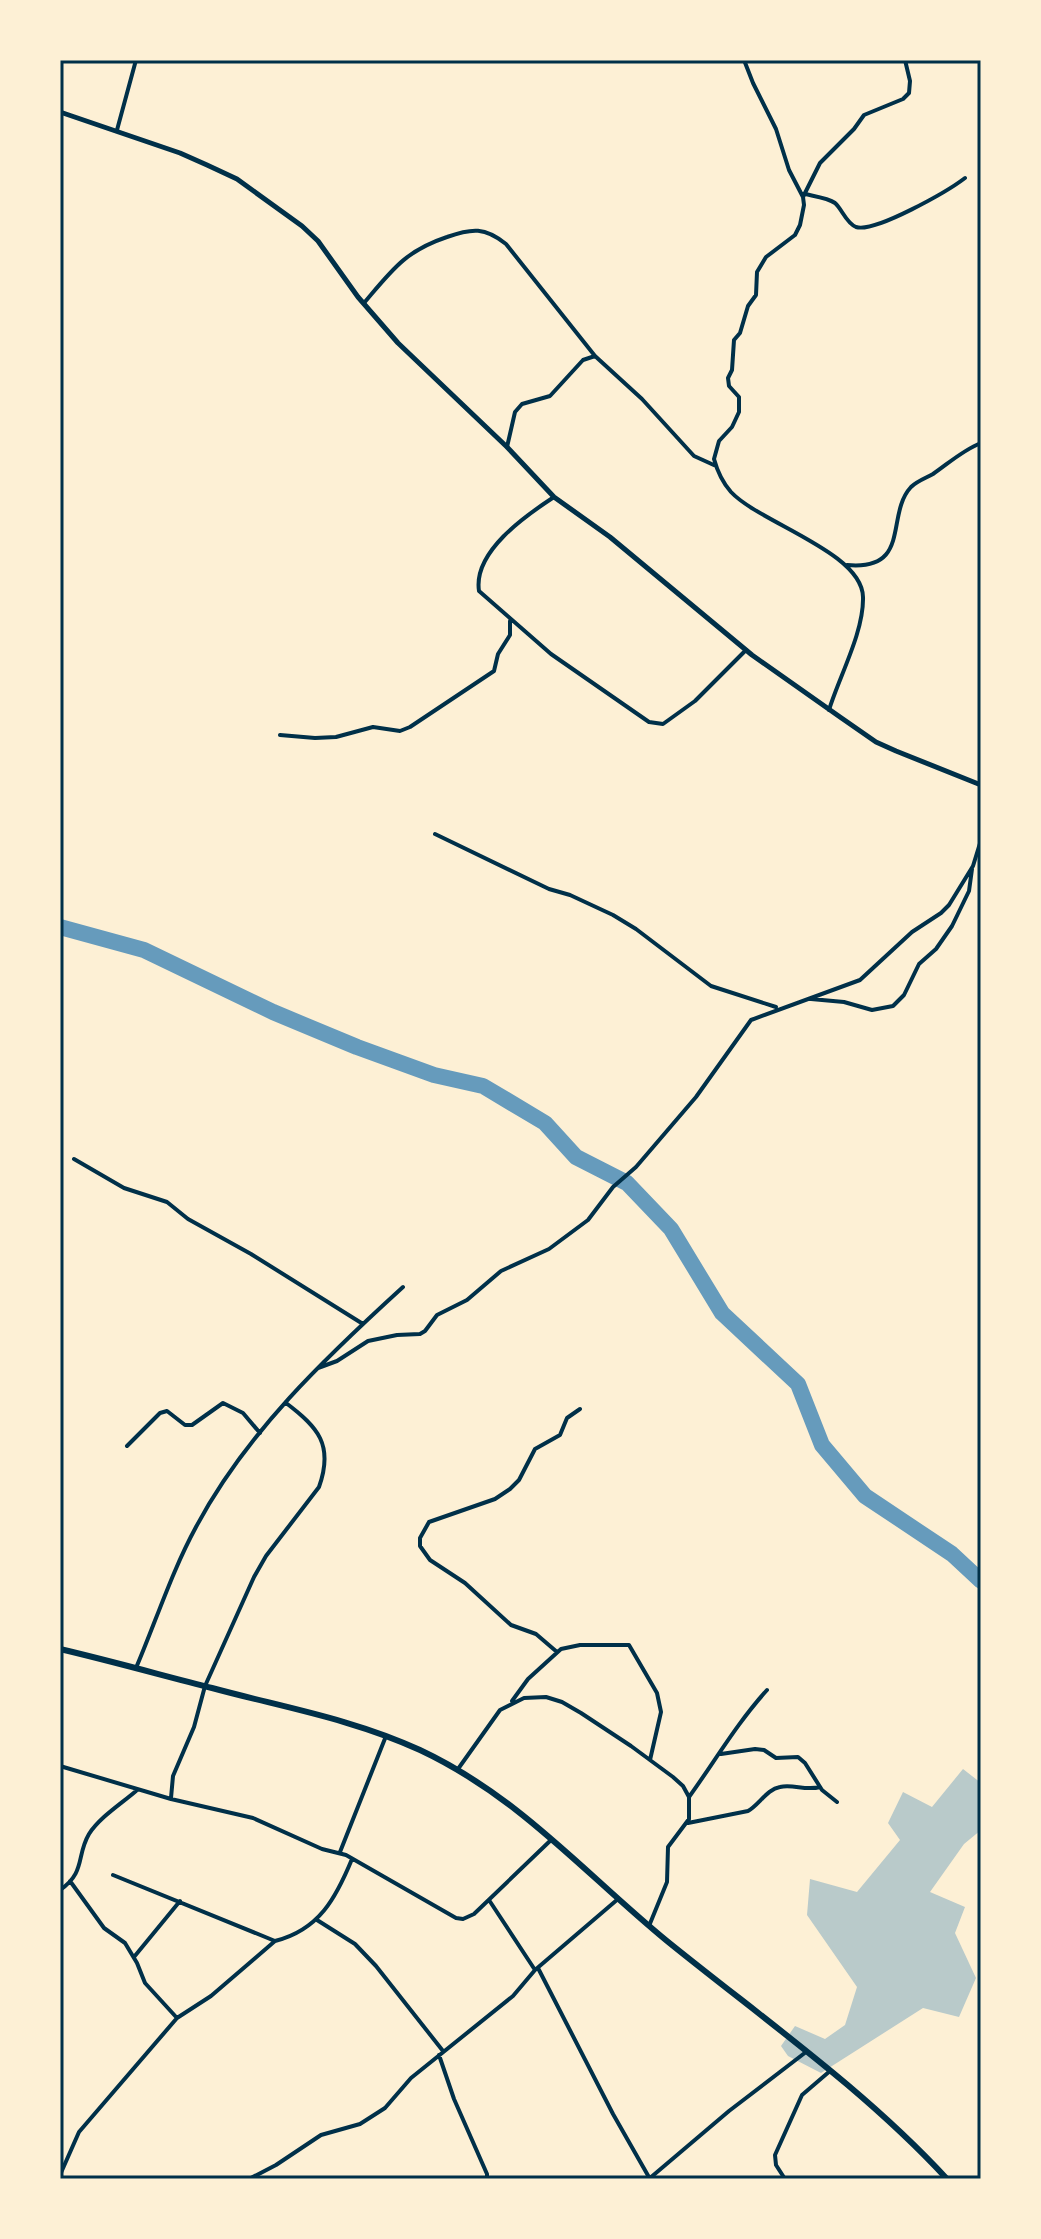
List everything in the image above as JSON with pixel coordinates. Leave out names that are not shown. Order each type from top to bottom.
[{"type":"main road","points":[[60,1649],[297,1708],[386,1736],[458,1770],[553,1837],[649,1926],[830,2071],[897,2129],[947,2179]]},
{"type":"street","points":[[117,130],[136,60]]},
{"type":"street","points":[[744,60],[776,129],[789,170],[804,195],[832,201],[850,222],[860,227],[878,224],[905,213],[965,178]]},
{"type":"street","points":[[829,710],[858,627],[863,598],[856,577],[838,557],[745,503],[732,492],[716,466],[714,451],[732,427],[741,405],[728,383],[734,340],[740,333],[744,314],[756,295],[760,265],[798,230],[804,195],[820,163],[864,115],[903,99],[909,93],[910,81],[905,60]]},
{"type":"street","points":[[60,112],[180,153],[237,179],[302,226],[318,241],[398,343],[507,447],[554,497],[610,537],[746,650],[876,742],[981,785]]},
{"type":"street","points":[[364,303],[402,260],[422,245],[467,230],[493,233],[506,244],[595,356],[642,399],[694,456],[716,466]]},
{"type":"street","points":[[507,447],[515,412],[522,404],[550,396],[583,360],[595,356]]},
{"type":"street","points":[[845,565],[861,567],[884,556],[892,546],[903,501],[912,487],[981,443]]},
{"type":"street","points":[[554,497],[506,533],[482,565],[477,578],[479,591],[551,654],[655,724],[668,722],[695,701],[746,650]]},
{"type":"street","points":[[280,735],[336,737],[373,727],[400,731],[410,727],[494,671],[498,654],[510,635],[510,619]]},
{"type":"street","points":[[435,834],[549,889],[613,915],[711,986],[778,1008]]},
{"type":"street","points":[[804,999],[844,1002],[872,1010],[893,1006],[904,995],[919,964],[936,949],[952,926],[969,891],[981,840]]},
{"type":"street","points":[[318,1368],[337,1361],[368,1341],[420,1334],[437,1315],[467,1300],[501,1271],[549,1249],[566,1237],[588,1220],[613,1187],[636,1167],[696,1097],[751,1020],[860,980],[912,932],[941,913],[973,866]]},
{"type":"street","points":[[74,1159],[124,1188],[167,1202],[188,1219],[251,1254],[363,1324]]},
{"type":"street","points":[[136,1668],[195,1528],[225,1479],[260,1433],[318,1368],[403,1287]]},
{"type":"street","points":[[127,1446],[160,1413],[167,1411],[185,1425],[192,1425],[223,1403],[243,1413],[260,1433]]},
{"type":"street","points":[[171,1799],[173,1776],[194,1727],[205,1686],[254,1577],[266,1556],[319,1487],[323,1475],[324,1447],[314,1426],[286,1403]]},
{"type":"street","points":[[557,1652],[536,1634],[511,1625],[465,1583],[430,1560],[420,1546],[420,1538],[429,1522],[495,1499],[510,1489],[519,1480],[529,1455],[560,1435],[567,1418],[580,1409]]},
{"type":"street","points":[[458,1770],[493,1719],[510,1704],[528,1679],[557,1652],[580,1645],[624,1643],[633,1649],[657,1693],[661,1712],[650,1760]]},
{"type":"street","points":[[689,1797],[747,1713],[767,1690]]},
{"type":"street","points":[[510,1704],[524,1698],[546,1697],[562,1702],[650,1760],[683,1786],[690,1807],[686,1824],[668,1847],[667,1882],[649,1926]]},
{"type":"street","points":[[340,1852],[386,1736]]},
{"type":"street","points":[[721,1754],[755,1749],[764,1750],[776,1758],[798,1757],[820,1787],[837,1802]]},
{"type":"street","points":[[60,1766],[171,1799],[253,1818],[322,1849],[340,1852],[456,1918],[463,1919],[474,1914],[553,1837]]},
{"type":"street","points":[[686,1824],[748,1811],[779,1787],[820,1787]]},
{"type":"street","points":[[60,1890],[80,1866],[87,1837],[138,1789]]},
{"type":"street","points":[[60,2175],[79,2132],[177,2018],[211,1996],[275,1941],[300,1932],[317,1920],[343,1882],[352,1859]]},
{"type":"street","points":[[113,1875],[275,1941]]},
{"type":"street","points":[[70,1881],[96,1918],[125,1943],[145,1983],[177,2018]]},
{"type":"street","points":[[249,2179],[321,2135],[360,2124],[385,2108],[411,2078],[513,1996],[536,1969],[618,1899]]},
{"type":"street","points":[[489,1900],[536,1969],[649,2179],[729,2111],[806,2052]]},
{"type":"street","points":[[134,1957],[180,1901]]},
{"type":"street","points":[[317,1920],[355,1944],[376,1966],[441,2053],[454,2099],[487,2179]]},
{"type":"street","points":[[785,2179],[776,2165],[775,2155],[802,2095],[830,2071]]},
{"type":"shaded area","points":[[963,1769],[981,1783],[981,1830],[964,1844],[930,1892],[965,1907],[955,1933],[976,1978],[959,2017],[923,2008],[821,2073],[788,2056],[781,2046],[795,2026],[825,2039],[845,2025],[857,1987],[807,1915],[810,1879],[857,1892],[900,1840],[888,1823],[903,1792],[932,1807]]},
{"type":"waterway","points":[[60,927],[144,950],[273,1012],[357,1047],[434,1075],[483,1086],[545,1123],[576,1157],[627,1183],[671,1229],[722,1313],[798,1384],[822,1445],[865,1496],[952,1554],[981,1581]]}]
